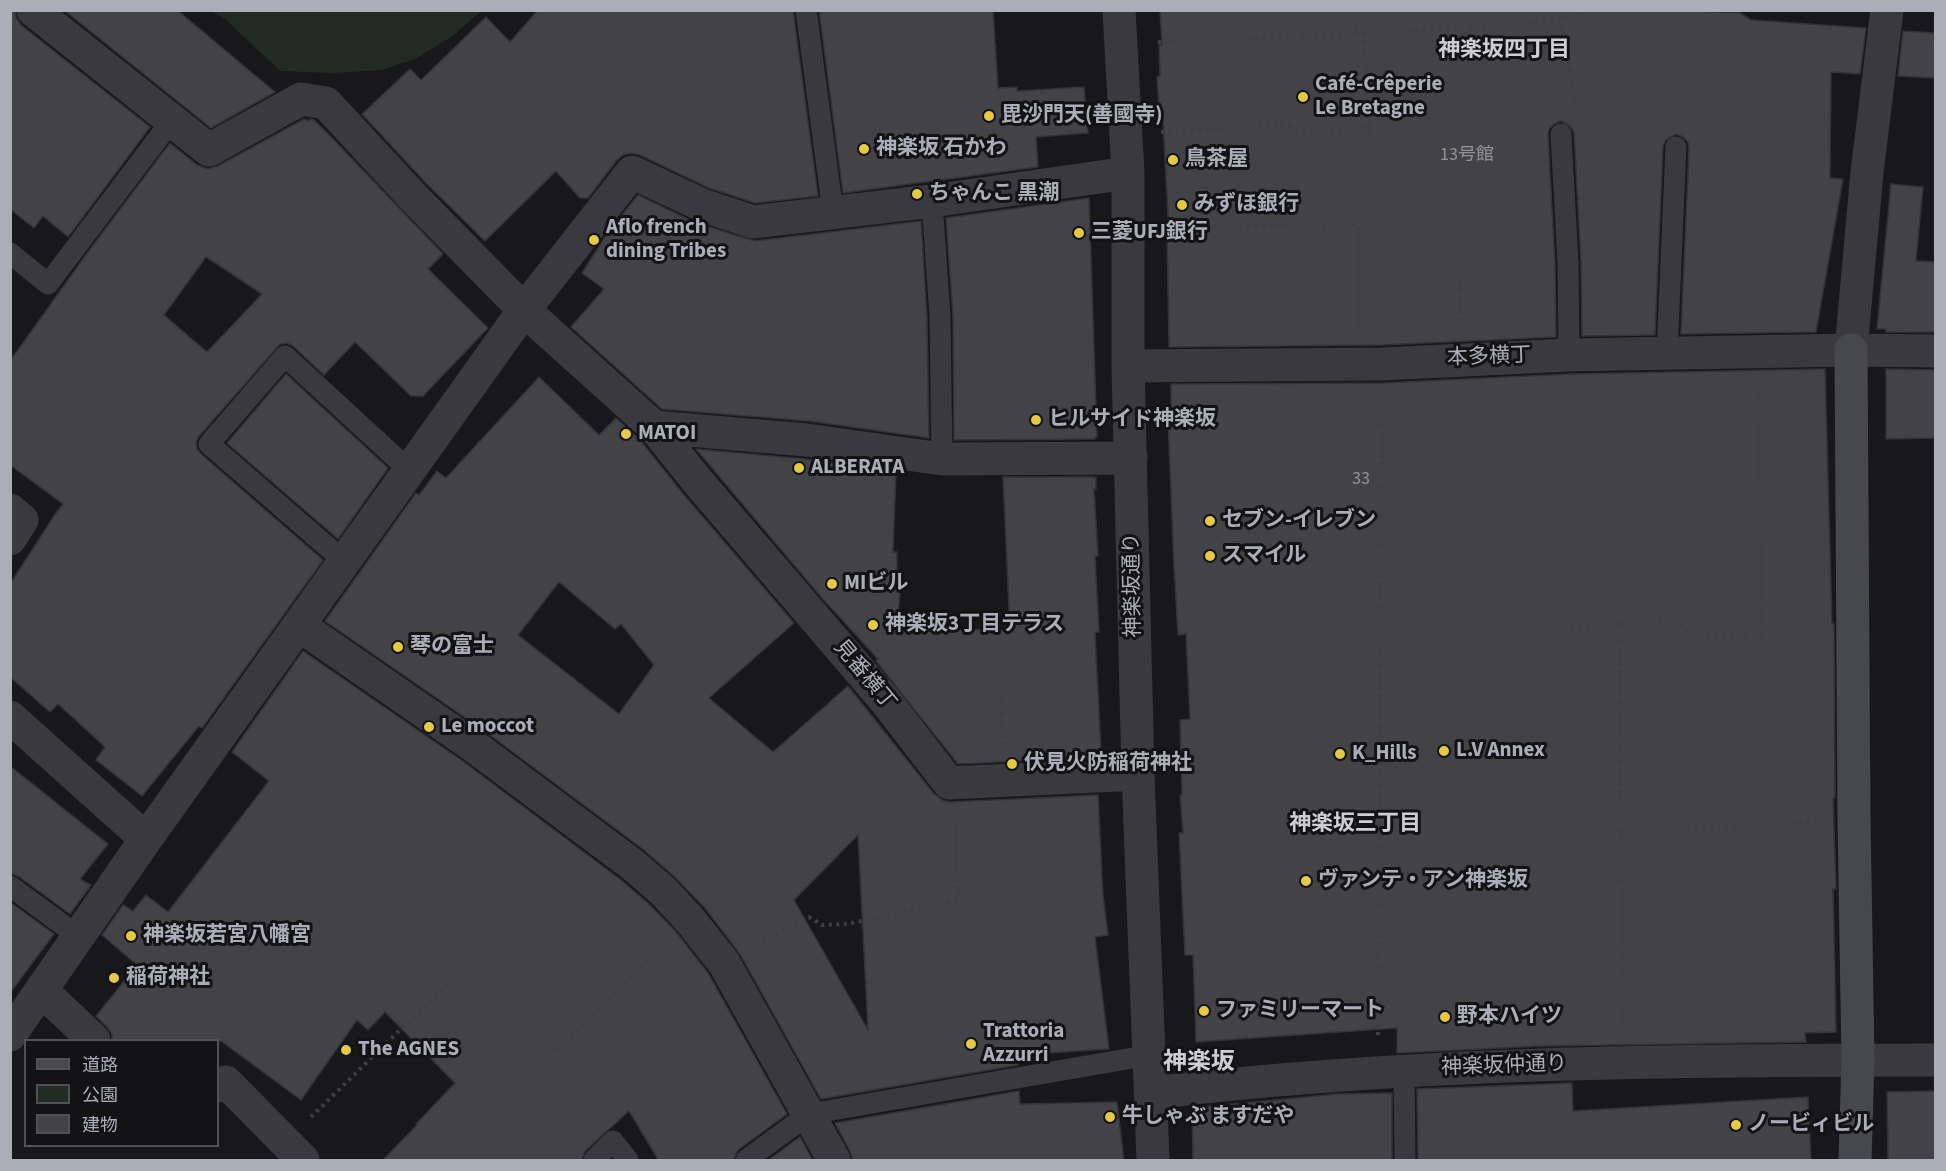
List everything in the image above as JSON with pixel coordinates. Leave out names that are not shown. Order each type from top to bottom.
[{"type":"street","points":[[33,10],[172,120]]},
{"type":"street","name":"神楽坂通り","points":[[1119,10],[1128,173],[1128,366],[1138,774],[1153,1161]]},
{"type":"street","points":[[1855,1161],[1858,1060],[1851,350],[1867,172],[1887,10]]},
{"type":"street","name":"見番横丁","points":[[172,120],[209,150],[301,99],[326,103],[413,197],[524,310],[654,427],[884,699],[949,783],[953,783]]},
{"type":"street","points":[[10,1035],[146,839],[524,310],[632,172],[702,205],[753,222],[932,201],[1128,173]]},
{"type":"street","name":"本多横丁","points":[[1128,366],[1370,364],[1569,355],[1851,350],[1935,351]]},
{"type":"street","points":[[654,427],[807,440],[942,459],[1131,458]]},
{"type":"street","points":[[10,510],[22,520],[10,539]]},
{"type":"street","points":[[300,626],[475,747],[615,851],[663,891],[690,920],[724,963],[834,1161]]},
{"type":"street","points":[[10,717],[146,839]]},
{"type":"street","points":[[953,783],[1138,774]]},
{"type":"street","points":[[41,990],[92,1039]]},
{"type":"street","name":"神楽坂仲通り","points":[[1151,1093],[1404,1071],[1623,1063],[1935,1060]]},
{"type":"street","points":[[219,1086],[226,1082],[294,1152]]},
{"type":"lane","points":[[806,10],[833,212]]},
{"type":"lane","points":[[10,253],[48,284],[172,120]]},
{"type":"lane","points":[[1561,134],[1568,263],[1569,355]]},
{"type":"lane","points":[[1667,354],[1676,147]]},
{"type":"lane","points":[[932,201],[940,316],[942,459]]},
{"type":"lane","points":[[345,562],[209,444],[285,356],[409,470]]},
{"type":"lane","points":[[10,886],[78,936]]},
{"type":"lane","points":[[746,1161],[809,1114],[1150,1055]]},
{"type":"lane","points":[[1404,1071],[1405,1161]]},
{"type":"lane","points":[[594,1161],[613,1141],[628,1161]]},
{"type":"path","points":[[1353,10],[1358,34]]},
{"type":"path","points":[[1158,42],[1364,34],[1545,21],[1590,10]]},
{"type":"path","points":[[1560,17],[1574,94],[1574,127],[1561,134]]},
{"type":"path","points":[[1364,34],[1368,127],[1376,160]]},
{"type":"path","points":[[1024,116],[1074,111]]},
{"type":"path","points":[[1150,132],[1288,125],[1307,133],[1368,127]]},
{"type":"path","points":[[1164,230],[1281,225],[1358,225],[1360,288],[1370,364],[1378,1033]]},
{"type":"path","points":[[1571,628],[1619,623],[1679,623],[1699,636],[1761,636],[1759,353]]},
{"type":"path","points":[[1619,623],[1623,1063]]},
{"type":"path","points":[[1000,645],[1004,781]]},
{"type":"path","points":[[724,963],[809,917],[822,925],[847,924],[958,900],[953,783]]},
{"type":"path","points":[[1620,833],[1854,818]]},
{"type":"path","points":[[294,1152],[456,975],[536,1056],[549,1055],[586,1023],[690,920]]},
{"type":"green space","points":[[482,10],[451,37],[417,58],[382,70],[332,73],[280,71],[225,19],[211,11]]},
{"type":"building","points":[[10,10],[15,10],[21,25],[150,127],[68,237],[43,216],[34,228],[10,209]]},
{"type":"building","points":[[64,10],[177,10],[275,92],[211,128]]},
{"type":"building","points":[[538,10],[793,10],[818,196],[755,203],[709,188],[640,155],[631,153],[617,160],[588,198],[580,198],[556,171],[485,241],[427,184],[362,114],[410,69],[421,80],[486,17],[510,42]]},
{"type":"building","points":[[819,10],[993,10],[998,88],[1017,87],[1017,91],[1084,87],[1088,133],[1036,137],[1038,167],[843,193]]},
{"type":"building","points":[[1160,10],[1677,10],[1740,13],[1751,20],[1866,28],[1860,74],[1831,72],[1830,178],[1843,179],[1816,332],[1681,334],[1689,148],[1688,142],[1676,134],[1666,140],[1663,146],[1655,335],[1582,336],[1581,262],[1574,133],[1571,127],[1561,121],[1549,129],[1548,135],[1555,263],[1556,337],[1381,345],[1169,347],[1167,234],[1169,234],[1163,121],[1160,121],[1157,77],[1160,76],[1159,45],[1162,45]]},
{"type":"building","points":[[1903,31],[1935,33],[1935,78],[1898,76]]},
{"type":"building","points":[[304,119],[314,120],[443,254],[428,269],[488,328],[423,396],[411,396],[355,342],[324,375],[293,346],[287,343],[280,344],[199,436],[196,442],[201,454],[323,560],[202,728],[199,726],[142,796],[96,760],[105,747],[58,704],[50,712],[10,677],[10,584],[63,504],[10,465],[10,361],[170,143],[197,165],[208,169],[218,166]],"holes":[[[206,257],[262,294],[207,352],[164,315]]]},
{"type":"building","points":[[1891,184],[1923,187],[1916,261],[1935,262],[1935,332],[1886,332],[1886,329],[1877,329]]},
{"type":"building","points":[[638,195],[696,223],[755,241],[921,221],[927,317],[929,438],[809,421],[662,409],[571,327],[604,289],[582,273],[609,231]]},
{"type":"building","points":[[1089,198],[1097,437],[1095,439],[954,440],[953,316],[946,218]]},
{"type":"building","points":[[1825,369],[1832,624],[1834,624],[1835,797],[1833,799],[1836,889],[1833,889],[1836,1032],[1805,1033],[1806,1042],[1542,1046],[1397,1053],[1397,1028],[1196,1042],[1193,955],[1185,955],[1179,833],[1183,833],[1180,795],[1182,795],[1180,720],[1190,719],[1186,634],[1178,635],[1174,567],[1168,419],[1171,419],[1171,384],[1382,383],[1570,374]]},
{"type":"building","points":[[1886,369],[1935,370],[1935,438],[1886,439]]},
{"type":"building","points":[[286,374],[388,468],[338,539],[227,443]]},
{"type":"building","points":[[539,377],[599,435],[616,418],[640,440],[794,623],[709,698],[773,752],[848,686],[934,794],[942,800],[950,802],[1098,795],[1103,895],[1108,935],[1095,937],[1109,1049],[1017,1055],[1018,1065],[821,1099],[740,954],[705,908],[675,877],[644,850],[486,732],[325,621],[416,493],[419,495],[437,471],[446,478]],"holes":[[[559,582],[615,629],[621,624],[654,665],[619,714],[518,635]],[[858,835],[868,1030],[794,900]]]},
{"type":"building","points":[[696,449],[805,459],[896,471],[893,552],[897,552],[897,592],[900,592],[897,629],[1010,630],[1003,477],[1096,477],[1096,489],[1094,489],[1098,556],[1095,556],[1099,632],[1095,632],[1101,751],[1096,752],[1096,757],[958,764],[876,661],[878,659],[822,598]]},
{"type":"building","points":[[303,651],[464,762],[621,880],[650,905],[676,932],[708,973],[787,1114],[738,1150],[733,1161],[659,1161],[629,1111],[585,1151],[581,1161],[382,1161],[455,1083],[385,1012],[368,1030],[357,1020],[301,1100],[219,1039],[112,1039],[112,1034],[96,1016],[137,965],[102,935],[123,905],[133,911],[146,895],[168,912],[269,781],[232,752]]},
{"type":"building","points":[[10,766],[108,844],[80,879],[91,885],[70,914],[18,876],[10,873]]},
{"type":"building","points":[[10,902],[54,934],[10,993]]},
{"type":"building","points":[[1572,1083],[1573,1111],[1808,1097],[1811,1161],[1418,1161],[1417,1089]]},
{"type":"building","points":[[1019,1091],[1020,1104],[1117,1102],[1124,1161],[853,1161],[835,1123]]},
{"type":"building","points":[[1935,1091],[1935,1161],[1888,1161],[1887,1092]]},
{"type":"building","points":[[1392,1093],[1392,1161],[1193,1161],[1192,1108],[1337,1094]]},
{"type":"building","points":[[800,1137],[813,1161],[767,1161]]},
{"type":"place","name":"Café-Crêperie Le Bretagne","points":[[1303,97]]},
{"type":"place","name":"毘沙門天(善國寺)","points":[[989,116]]},
{"type":"place","name":"神楽坂 石かわ","points":[[864,149]]},
{"type":"place","name":"鳥茶屋","points":[[1173,160]]},
{"type":"place","name":"ちゃんこ 黒潮","points":[[917,194]]},
{"type":"place","name":"みずほ銀行","points":[[1182,205]]},
{"type":"place","name":"三菱UFJ銀行","points":[[1079,233]]},
{"type":"place","name":"Aflo french dining Tribes","points":[[594,240]]},
{"type":"place","name":"ヒルサイド神楽坂","points":[[1036,420]]},
{"type":"place","name":"MATOI","points":[[626,434]]},
{"type":"place","name":"ALBERATA","points":[[799,468]]},
{"type":"place","name":"セブン-イレブン","points":[[1210,521]]},
{"type":"place","name":"スマイル","points":[[1210,556]]},
{"type":"place","name":"MIビル","points":[[832,584]]},
{"type":"place","name":"神楽坂3丁目テラス","points":[[873,625]]},
{"type":"place","name":"琴の富士","points":[[398,647]]},
{"type":"place","name":"Le moccot","points":[[429,727]]},
{"type":"place","name":"L.V Annex","points":[[1444,751]]},
{"type":"place","name":"K_Hills","points":[[1340,754]]},
{"type":"place","name":"伏見火防稲荷神社","points":[[1012,764]]},
{"type":"place","name":"ヴァンテ・アン神楽坂","points":[[1306,881]]},
{"type":"place","name":"神楽坂若宮八幡宮","points":[[131,936]]},
{"type":"place","name":"稲荷神社","points":[[114,978]]},
{"type":"place","name":"ファミリーマート","points":[[1204,1011]]},
{"type":"place","name":"野本ハイツ","points":[[1445,1017]]},
{"type":"place","name":"Trattoria Azzurri","points":[[971,1044]]},
{"type":"place","name":"The AGNES","points":[[346,1050]]},
{"type":"place","name":"牛しゃぶ ますだや","points":[[1110,1117]]},
{"type":"place","name":"ノービィビル","points":[[1736,1125]]},
{"type":"district","name":"神楽坂四丁目","points":[[1504,51]]},
{"type":"district","name":"神楽坂三丁目","points":[[1355,825]]},
{"type":"district","name":"神楽坂","points":[[1199,1064]]}]
